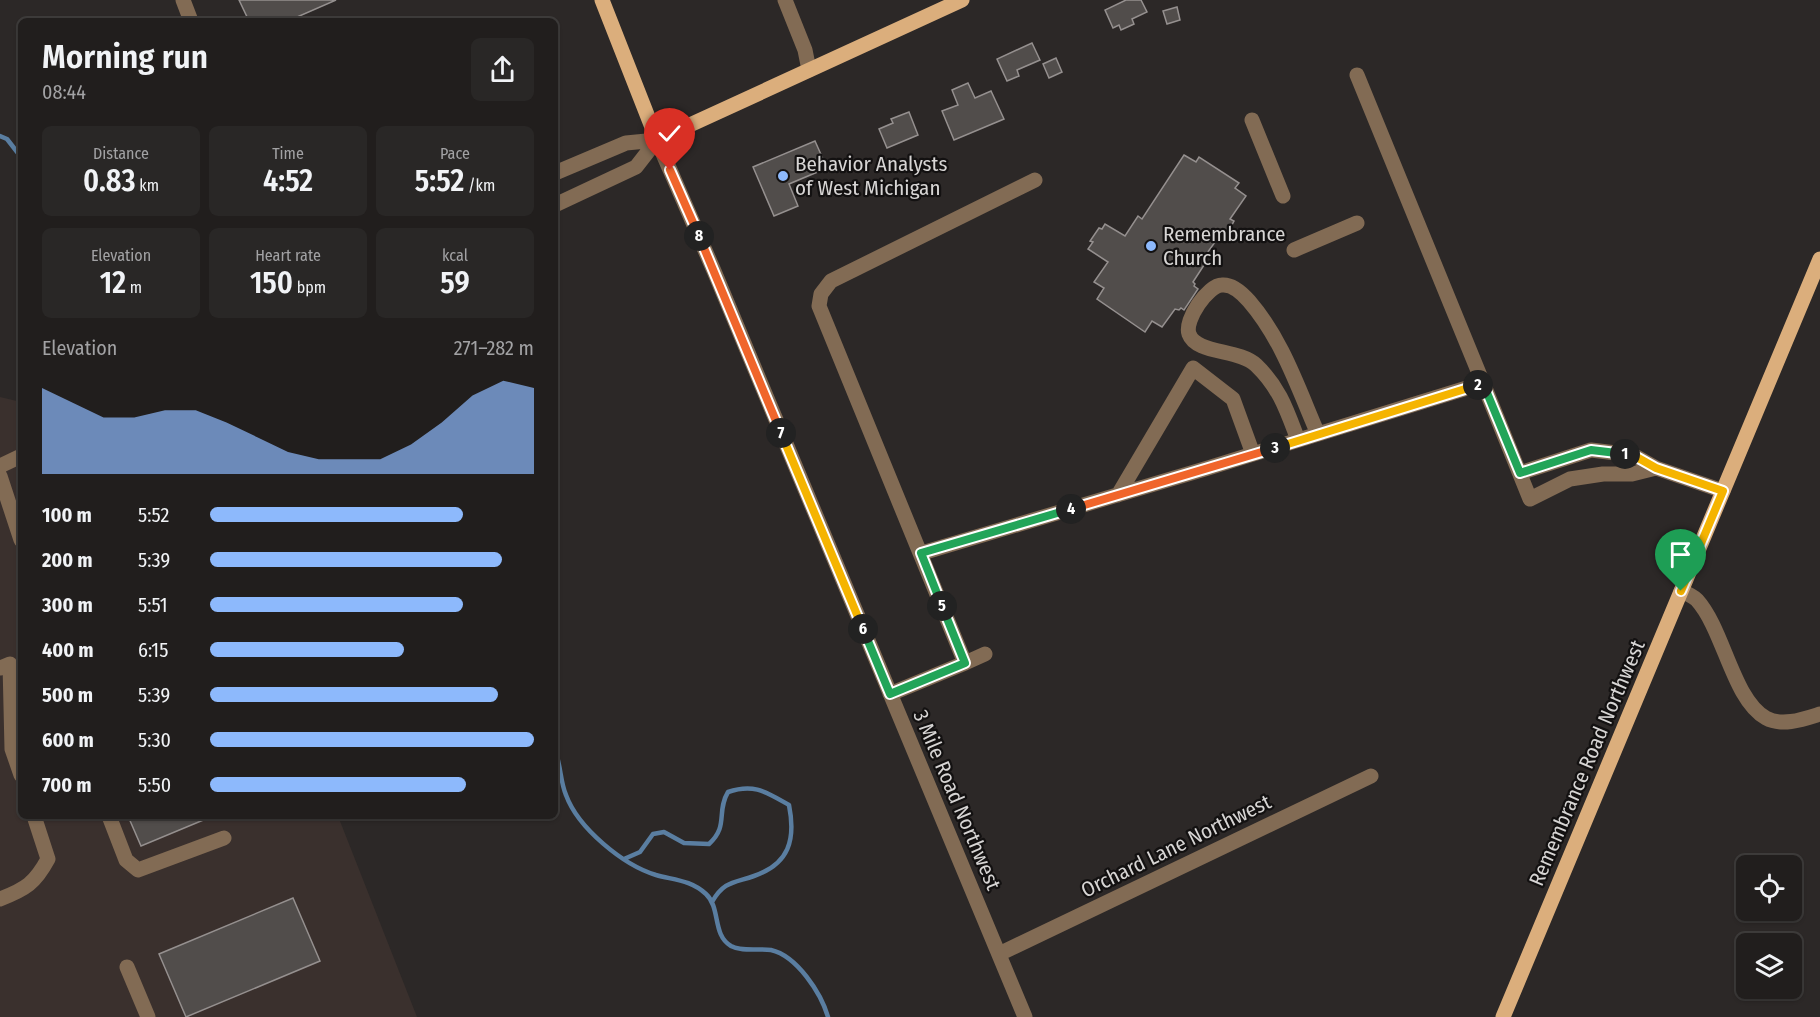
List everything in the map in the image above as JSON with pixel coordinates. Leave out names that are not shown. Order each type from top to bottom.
[{"type":"main road","name":"3 Mile Road Northwest","points":[[602,0],[657,140]]},
{"type":"main road","points":[[657,140],[952,2]]},
{"type":"main road","name":"Remembrance Road Northwest","points":[[1503,1017],[1820,259]]},
{"type":"street","points":[[183,0],[190,18]]},
{"type":"street","points":[[784,0],[805,50],[809,70]]},
{"type":"street","points":[[1357,75],[1530,499],[1570,479],[1603,474],[1632,474],[1656,468]]},
{"type":"street","points":[[1252,120],[1283,196]]},
{"type":"street","points":[[558,171],[626,143],[657,140]]},
{"type":"street","points":[[558,204],[636,167],[657,140]]},
{"type":"street","name":"3 Mile Road Northwest","points":[[657,140],[714,271],[1025,1017]]},
{"type":"street","points":[[965,663],[819,306],[821,294],[831,281],[1035,180]]},
{"type":"street","points":[[1294,250],[1358,223]]},
{"type":"street","points":[[1298,440],[1280,392],[1255,364],[1231,352],[1203,347],[1195,343],[1189,335],[1187,327],[1189,318],[1216,286],[1224,284],[1239,291],[1259,314],[1281,347],[1318,434]]},
{"type":"street","points":[[1118,495],[1203,347]]},
{"type":"street","points":[[1193,368],[1233,399],[1253,454]]},
{"type":"street","points":[[921,553],[1483,383]]},
{"type":"street","points":[[1520,473],[1591,450],[1633,455],[1656,468],[1723,491]]},
{"type":"street","points":[[0,466],[18,457]]},
{"type":"street","points":[[0,476],[18,531]]},
{"type":"street","points":[[1681,591],[1696,599],[1715,628],[1743,691],[1754,709],[1768,720],[1784,722],[1802,720],[1820,714]]},
{"type":"street","points":[[890,694],[985,654]]},
{"type":"street","points":[[0,668],[10,664],[12,748],[18,766]]},
{"type":"street","name":"Orchard Lane Northwest","points":[[999,954],[1371,776]]},
{"type":"street","points":[[0,899],[15,894],[38,878],[48,859],[35,819]]},
{"type":"street","points":[[110,819],[126,860],[138,870],[224,838]]},
{"type":"street","points":[[127,967],[148,1017]]},
{"type":"shaded area","points":[[0,397],[18,401],[18,819],[339,819],[417,1017],[0,1017]]},
{"type":"building","points":[[239,0],[336,0],[295,18],[248,18]]},
{"type":"building","points":[[1126,0],[1141,0],[1147,12],[1132,19],[1134,24],[1121,30],[1119,25],[1113,28],[1105,10]]},
{"type":"building","points":[[1177,7],[1180,20],[1167,24],[1163,11]]},
{"type":"building","points":[[1032,43],[1040,60],[1017,70],[1019,76],[1007,81],[997,59]]},
{"type":"building","points":[[1056,58],[1062,72],[1049,78],[1043,64]]},
{"type":"building","points":[[968,83],[975,98],[991,91],[1004,119],[954,140],[942,111],[958,105],[952,90]]},
{"type":"building","points":[[909,112],[918,135],[887,148],[879,129],[893,123],[891,119]]},
{"type":"building","name":"Behavior Analysts of West Michigan","points":[[815,141],[827,168],[789,184],[798,206],[774,216],[753,167]]},
{"type":"building","name":"Remembrance Church","points":[[1184,155],[1196,162],[1199,157],[1239,183],[1235,188],[1246,196],[1230,219],[1234,221],[1223,241],[1218,238],[1202,260],[1206,262],[1193,282],[1198,289],[1184,310],[1175,309],[1162,327],[1152,321],[1145,332],[1097,299],[1104,288],[1094,282],[1108,262],[1088,249],[1093,242],[1090,241],[1099,228],[1102,229],[1105,224],[1125,236],[1138,216],[1142,219]]},
{"type":"building","points":[[129,819],[206,819],[141,846]]},
{"type":"building","points":[[293,898],[320,961],[186,1017],[159,954]]},
{"type":"waterway","points":[[0,136],[7,139],[18,153]]},
{"type":"waterway","points":[[558,762],[566,795],[572,808],[603,844],[643,870],[688,883],[700,889],[714,906],[721,935],[725,941],[740,949],[771,950],[790,960],[814,987],[828,1017]]},
{"type":"waterway","points":[[624,859],[640,852],[653,834],[664,832],[684,843],[709,844],[719,831],[728,792],[737,789],[760,790],[789,805],[790,840],[782,857],[766,871],[725,886],[712,902]]},
{"type":"place","name":"Behavior Analysts of West Michigan","points":[[783,176]]},
{"type":"place","name":"Remembrance Church","points":[[1151,246]]},
{"type":"route","points":[[670,170],[890,694],[965,663],[921,553],[1483,383],[1520,473],[1591,450],[1633,455],[1656,468],[1723,491],[1681,591]]}]
